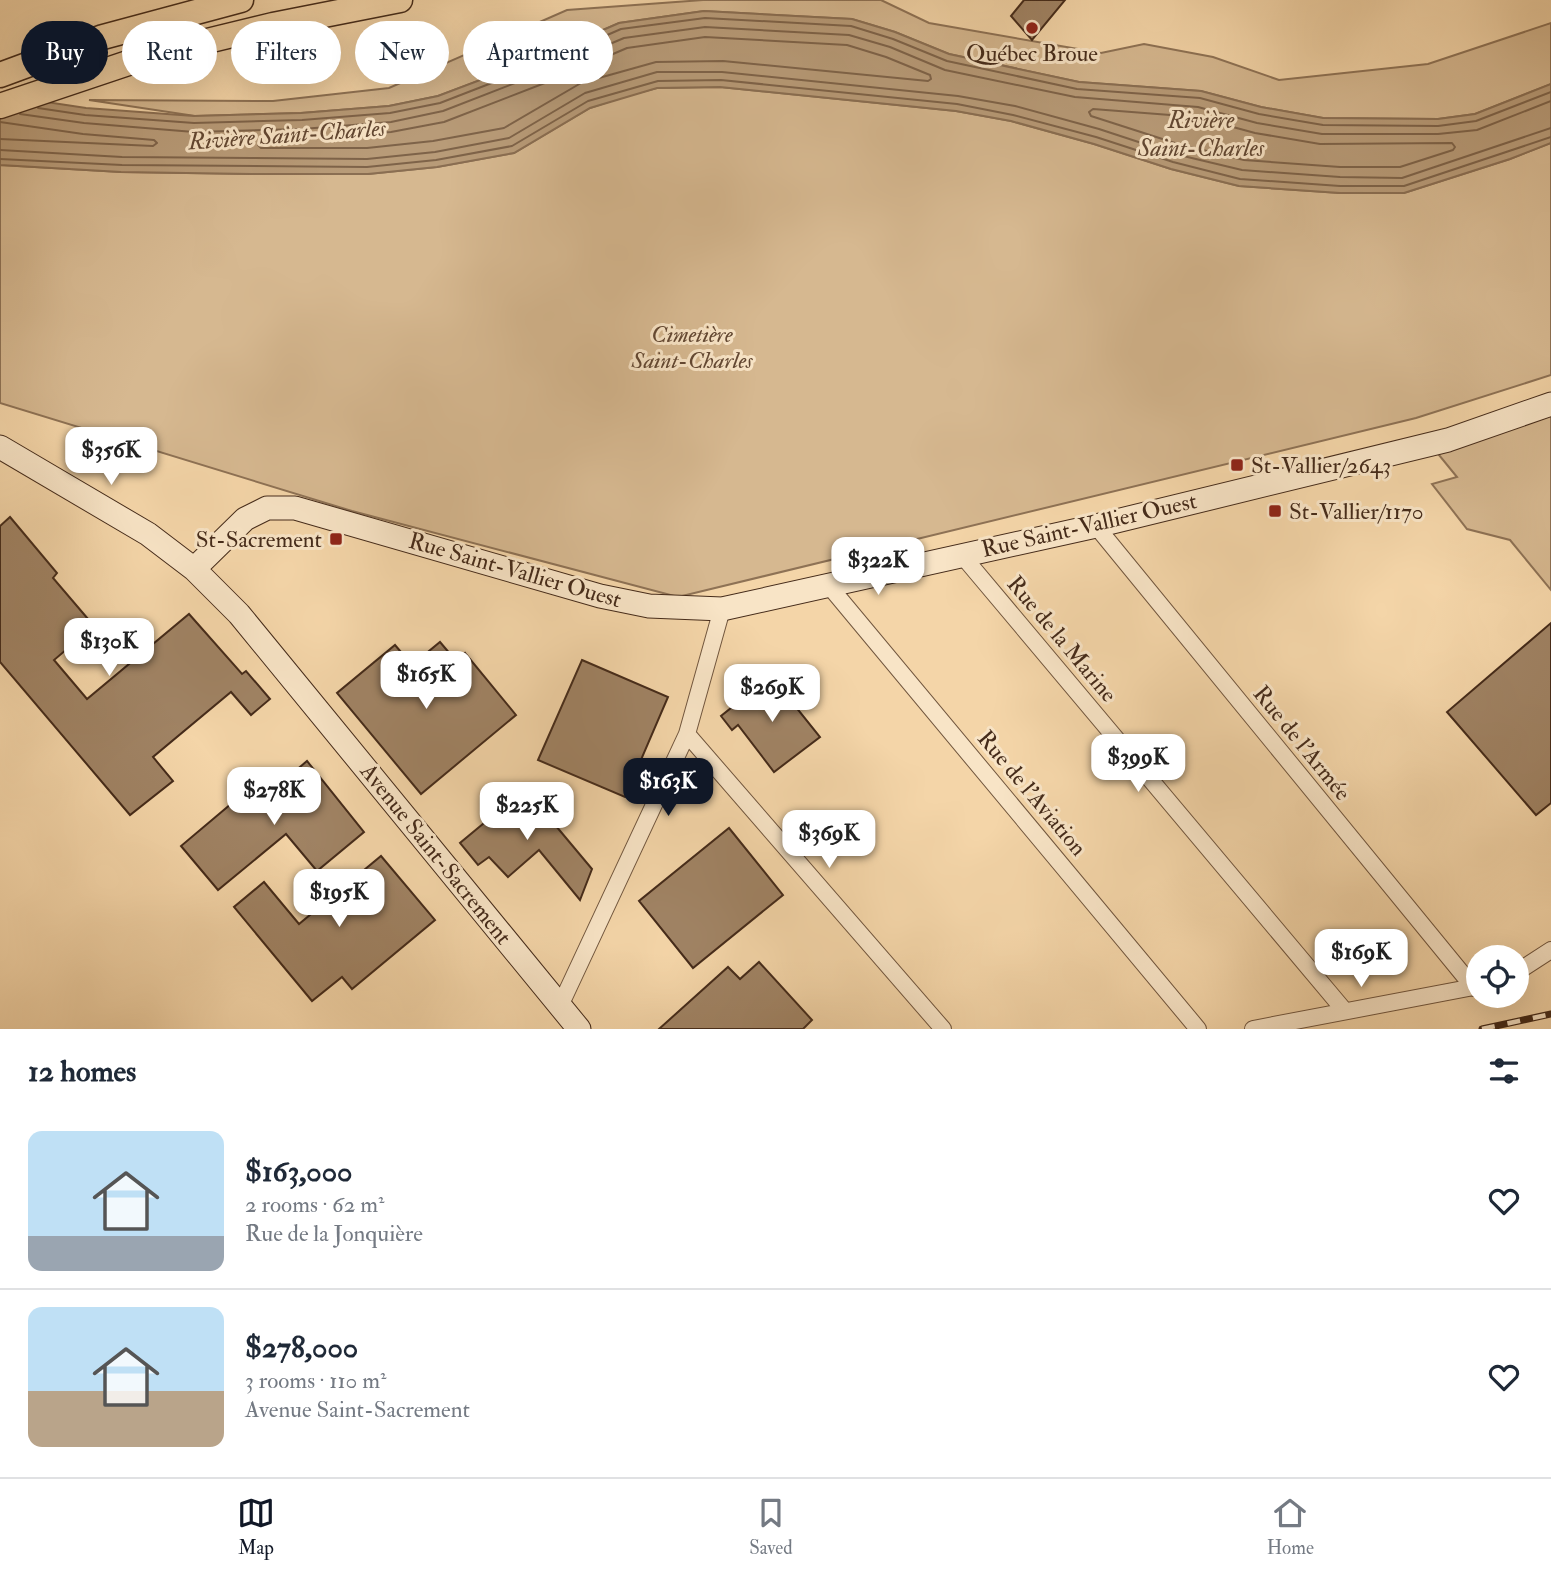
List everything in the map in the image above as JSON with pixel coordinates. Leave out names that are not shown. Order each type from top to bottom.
[{"type":"main road","points":[[3,74],[103,37],[241,0]]},
{"type":"main road","points":[[0,106],[158,53],[273,25],[400,0]]},
{"type":"street","name":"Rue Saint-Vallier Ouest","points":[[194,569],[245,519],[267,508],[295,508],[600,596],[649,606],[722,609],[1096,526],[1448,440],[1551,404]]},
{"type":"street","name":"Avenue Saint-Sacrement","points":[[0,446],[148,534],[194,569],[239,614],[579,1029]]},
{"type":"street","name":"Rue de l'Armée","points":[[1096,526],[1466,975]]},
{"type":"street","name":"Rue de la Marine","points":[[961,554],[1345,1010]]},
{"type":"street","name":"Rue de l'Aviation","points":[[830,587],[1198,1029]]},
{"type":"street","points":[[560,1006],[687,734],[722,609]]},
{"type":"street","points":[[687,734],[943,1029]]},
{"type":"street","points":[[1529,964],[1551,950]]},
{"type":"street","points":[[1253,1029],[1466,989]]},
{"type":"green space","points":[[703,0],[881,0],[929,23],[1101,53],[1144,44],[1213,57],[1279,80],[1428,64],[1551,23],[1551,84],[1475,114],[1438,119],[1323,118],[1261,107],[1201,91],[1079,82],[949,54],[895,32],[852,19],[704,11],[613,26],[613,21],[542,21],[567,10]]},
{"type":"green space","points":[[463,56],[463,84],[470,84],[438,96],[389,106],[301,113],[195,116],[89,100],[273,101],[389,88],[398,84],[449,84],[449,62]]},
{"type":"green space","name":"Cimetière Saint-Charles","points":[[720,87],[956,111],[1011,121],[1171,169],[1239,186],[1340,193],[1404,193],[1551,143],[1551,375],[1416,418],[678,597],[352,511],[0,403],[0,165],[121,172],[252,174],[368,174],[437,167],[514,153],[590,108],[626,96],[657,88]]},
{"type":"green space","points":[[1551,404],[1551,590],[1510,540],[1467,529],[1432,484],[1457,477],[1430,444]]},
{"type":"water","name":"Rivière Saint-Charles","points":[[704,11],[852,19],[895,32],[949,54],[1079,82],[1201,91],[1261,107],[1323,118],[1438,119],[1475,114],[1551,84],[1551,143],[1404,193],[1340,193],[1239,186],[1171,169],[1011,121],[956,111],[720,87],[657,88],[590,108],[514,153],[437,167],[368,174],[252,174],[121,172],[0,165],[0,95],[86,108],[194,116],[301,113],[389,106],[438,96],[470,84],[613,84],[613,26]]},
{"type":"building","name":"Québec Broue","points":[[1024,0],[1065,0],[1032,40],[1011,16]]},
{"type":"building","points":[[10,517],[57,573],[53,578],[94,626],[54,660],[87,699],[189,614],[242,674],[246,671],[270,699],[251,715],[231,692],[153,757],[173,781],[130,815],[0,662],[0,526]]},
{"type":"building","points":[[1551,623],[1551,803],[1536,815],[1447,712]]},
{"type":"building","points":[[440,642],[456,661],[465,653],[516,715],[421,794],[337,693],[395,645],[412,665]]},
{"type":"building","points":[[582,660],[668,697],[625,797],[538,760]]},
{"type":"building","points":[[771,676],[820,737],[774,772],[738,725],[732,730],[721,716]]},
{"type":"building","points":[[307,761],[364,832],[317,871],[286,834],[218,890],[181,846],[257,782],[268,794]]},
{"type":"building","points":[[525,789],[592,869],[580,900],[539,850],[508,877],[489,857],[478,865],[460,843]]},
{"type":"building","points":[[729,828],[783,895],[693,968],[639,901]]},
{"type":"building","points":[[381,856],[435,920],[352,989],[342,977],[312,1001],[234,907],[264,882],[299,924]]},
{"type":"building","points":[[759,962],[812,1020],[803,1029],[659,1029],[728,967],[740,979]]},
{"type":"railway","points":[[1482,1029],[1551,1014]]},
{"type":"place","name":"Québec Broue","points":[[1032,28]]},
{"type":"place","name":"St-Vallier/2643","points":[[1237,465]]},
{"type":"place","name":"St-Vallier/1170","points":[[1275,511]]},
{"type":"place","name":"St-Sacrement","points":[[336,539]]}]
